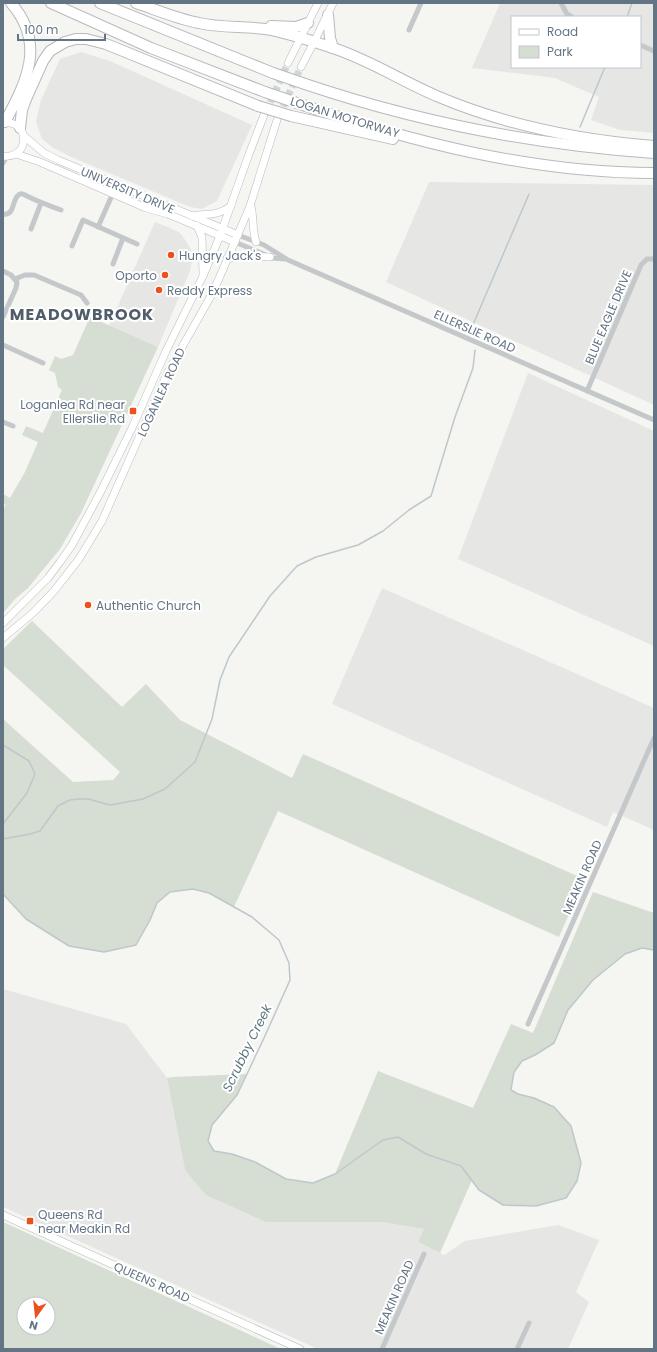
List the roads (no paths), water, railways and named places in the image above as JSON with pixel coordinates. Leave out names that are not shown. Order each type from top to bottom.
[{"type":"highway","points":[[4,122],[26,76],[31,61],[31,42],[26,24],[22,16],[11,3]]},
{"type":"highway","name":"LOGAN MOTORWAY","points":[[51,3],[157,51],[265,92],[378,128],[421,140],[504,159],[608,172],[654,173]]},
{"type":"highway","name":"LOGAN MOTORWAY","points":[[100,3],[273,73],[384,109],[512,137],[572,145],[654,153]]},
{"type":"highway","points":[[136,3],[174,17],[200,24],[264,29],[333,48],[358,58],[433,94],[496,118],[569,136],[654,146]]},
{"type":"highway","points":[[328,15],[330,38],[333,48]]},
{"type":"highway","points":[[264,29],[272,26],[296,27],[308,23]]},
{"type":"highway","points":[[22,132],[23,106],[47,54],[59,44],[76,39],[86,39],[106,44],[258,106],[291,116],[396,140],[421,140]]},
{"type":"main road","points":[[288,63],[318,3]]},
{"type":"main road","points":[[301,67],[333,3]]},
{"type":"main road","name":"LOGANLEA ROAD","points":[[3,623],[48,578],[72,545],[132,428],[166,351],[203,276],[231,206],[264,115]]},
{"type":"main road","name":"LOGANLEA ROAD","points":[[3,638],[34,612],[54,591],[91,541],[112,501],[168,372],[212,294],[228,259],[250,206],[277,120]]},
{"type":"main road","name":"UNIVERSITY DRIVE","points":[[4,122],[11,123],[39,149],[54,158],[192,216],[221,232],[235,242]]},
{"type":"main road","points":[[4,158],[16,154],[22,146],[22,132]]},
{"type":"main road","name":"UNIVERSITY DRIVE","points":[[16,154],[35,160],[113,194],[197,226],[238,235]]},
{"type":"main road","points":[[192,216],[217,214],[223,212],[231,206]]},
{"type":"main road","points":[[250,206],[254,218],[254,236],[256,242]]},
{"type":"main road","points":[[197,226],[202,237],[203,276]]},
{"type":"main road","points":[[228,259],[239,256],[270,257]]},
{"type":"main road","name":"QUEENS ROAD","points":[[3,1216],[300,1349]]},
{"type":"street","points":[[409,30],[421,3]]},
{"type":"street","points":[[561,3],[567,14],[570,16]]},
{"type":"street","points":[[641,45],[654,51]]},
{"type":"street","points":[[3,214],[9,213],[19,194],[23,194],[41,203],[61,210]]},
{"type":"street","points":[[98,227],[113,194]]},
{"type":"street","points":[[31,229],[41,203]]},
{"type":"street","points":[[72,246],[83,220],[137,244]]},
{"type":"street","name":"ELLERSLIE ROAD","points":[[238,235],[264,245],[288,260],[654,420]]},
{"type":"street","points":[[112,264],[123,238]]},
{"type":"street","name":"ELLERSLIE ROAD","points":[[235,242],[270,257],[288,260]]},
{"type":"street","name":"BLUE EAGLE DRIVE","points":[[587,391],[641,265],[647,259],[654,259]]},
{"type":"street","points":[[3,271],[12,275],[17,282],[16,288],[3,317]]},
{"type":"street","points":[[15,279],[25,274],[34,275],[81,295],[87,303]]},
{"type":"street","points":[[3,345],[43,363]]},
{"type":"street","points":[[3,422],[13,426]]},
{"type":"street","name":"MEAKIN ROAD","points":[[528,1024],[654,738]]},
{"type":"street","name":"MEAKIN ROAD","points":[[382,1349],[424,1254]]},
{"type":"street","points":[[517,1349],[529,1323]]},
{"type":"waterway","points":[[627,16],[632,3]]},
{"type":"waterway","points":[[580,127],[605,68]]},
{"type":"waterway","points":[[472,327],[529,194]]},
{"type":"waterway","points":[[3,839],[40,831],[58,806],[70,800],[88,799],[110,805],[143,799],[165,789],[195,762],[212,719],[220,680],[229,657],[270,596],[297,566],[316,557],[358,545],[383,531],[409,510],[431,496],[455,417],[473,368],[475,350]]},
{"type":"waterway","name":"Scrubby Creek","points":[[3,745],[29,761],[35,774],[27,793],[3,824]]},
{"type":"waterway","name":"Scrubby Creek","points":[[3,894],[26,919],[69,946],[104,952],[136,945],[150,920],[157,903],[170,892],[193,889],[209,893],[252,917],[279,940],[289,963],[290,980],[237,1095],[212,1125],[208,1141],[214,1151],[232,1154],[255,1162],[286,1179],[313,1183],[335,1174],[383,1140],[398,1137],[426,1154],[461,1166],[479,1190],[503,1205],[536,1206],[566,1198],[577,1181],[581,1163],[571,1126],[554,1107],[511,1090],[514,1072],[522,1061],[554,1043],[568,1010],[593,980],[625,954],[642,948],[654,950]]},
{"type":"tunnel","points":[[266,112],[288,63]]},
{"type":"tunnel","points":[[279,116],[301,67]]},
{"type":"place","name":"Hungry Jack's","points":[[171,255]]},
{"type":"place","name":"Oporto","points":[[165,275]]},
{"type":"place","name":"Reddy Express","points":[[159,290]]},
{"type":"place","name":"Loganlea Rd near Ellerslie Rd","points":[[133,411]]},
{"type":"place","name":"Authentic Church","points":[[88,605]]},
{"type":"place","name":"Queens Rd near Meakin Rd","points":[[30,1221]]},
{"type":"district","name":"MEADOWBROOK","points":[[82,314]]}]
